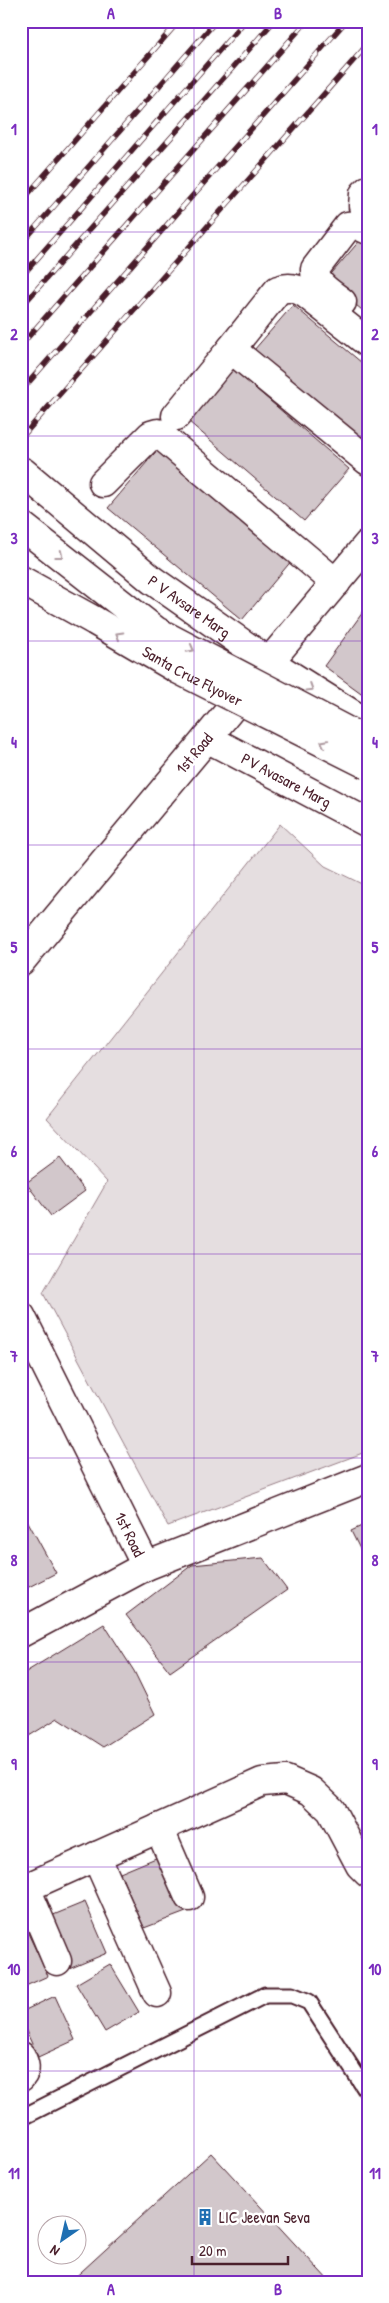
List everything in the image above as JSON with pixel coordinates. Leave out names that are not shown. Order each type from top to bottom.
[{"type":"street","points":[[368,190],[364,194],[363,206],[368,210]]},
{"type":"street","points":[[368,230],[358,225],[348,226],[315,269],[315,277],[319,283],[368,324]]},
{"type":"street","points":[[176,416],[278,290],[287,287],[296,288],[368,343]]},
{"type":"street","points":[[231,349],[368,461]]},
{"type":"street","points":[[103,483],[150,435],[158,433],[336,583]]},
{"type":"street","name":"P V Avsare Marg","points":[[23,472],[152,580],[269,662],[368,724]]},
{"type":"street","points":[[21,525],[156,631],[368,742]]},
{"type":"street","name":"1st Road","points":[[21,961],[269,662],[366,550]]},
{"type":"street","name":"Santa Cruz Flyover","points":[[21,580],[179,670],[368,765]]},
{"type":"street","name":"PV Avasare Marg","points":[[207,738],[368,823]]},
{"type":"street","name":"1st Road","points":[[21,1316],[146,1566],[368,1478]]},
{"type":"street","points":[[21,1633],[146,1566]]},
{"type":"street","points":[[57,1961],[23,1889],[262,1782],[286,1780],[311,1791],[332,1810],[360,1865],[368,1873]]},
{"type":"street","points":[[159,1828],[189,1896]]},
{"type":"street","points":[[96,1856],[157,1993]]},
{"type":"street","points":[[21,2056],[25,2064],[25,2072],[21,2077]]},
{"type":"lane","points":[[21,2118],[265,1995],[292,1995],[309,2002],[368,2093]]},
{"type":"shaded area","points":[[280,824],[325,866],[368,887],[368,1451],[168,1526],[43,1293],[107,1182],[47,1118]]},
{"type":"building","points":[[361,239],[368,245],[368,315],[326,280]]},
{"type":"building","points":[[293,305],[368,368],[368,446],[254,350]]},
{"type":"building","points":[[233,369],[349,469],[304,521],[188,421]]},
{"type":"building","points":[[164,442],[298,553],[242,620],[108,508]]},
{"type":"building","points":[[368,605],[368,698],[324,666]]},
{"type":"building","points":[[60,1158],[85,1191],[51,1216],[26,1183]]},
{"type":"building","points":[[21,1509],[56,1573],[21,1591]]},
{"type":"building","points":[[368,1523],[368,1565],[351,1531]]},
{"type":"building","points":[[263,1558],[287,1590],[170,1672],[126,1615],[192,1565]]},
{"type":"building","points":[[104,1624],[134,1671],[155,1714],[103,1747],[58,1718],[29,1736],[21,1723],[21,1675]]},
{"type":"building","points":[[163,1855],[186,1912],[144,1928],[120,1873]]},
{"type":"building","points":[[85,1902],[107,1953],[69,1969],[46,1918]]},
{"type":"building","points":[[27,1931],[48,1976],[21,1988],[21,1933]]},
{"type":"building","points":[[110,1964],[139,2012],[105,2032],[76,1984]]},
{"type":"building","points":[[55,1996],[75,2040],[38,2057],[21,2020],[21,2012]]},
{"type":"building","name":"LIC Jeevan Seva","points":[[211,2153],[330,2282],[70,2282]]},
{"type":"railway","points":[[21,202],[179,21]]},
{"type":"railway","points":[[21,244],[216,21]]},
{"type":"railway","points":[[21,277],[245,21]]},
{"type":"railway","points":[[21,307],[274,21]]},
{"type":"railway","points":[[21,345],[307,21]]},
{"type":"railway","points":[[21,391],[346,21]]},
{"type":"railway","points":[[21,438],[368,44]]},
{"type":"place","name":"LIC Jeevan Seva","points":[[205,2217]]}]
